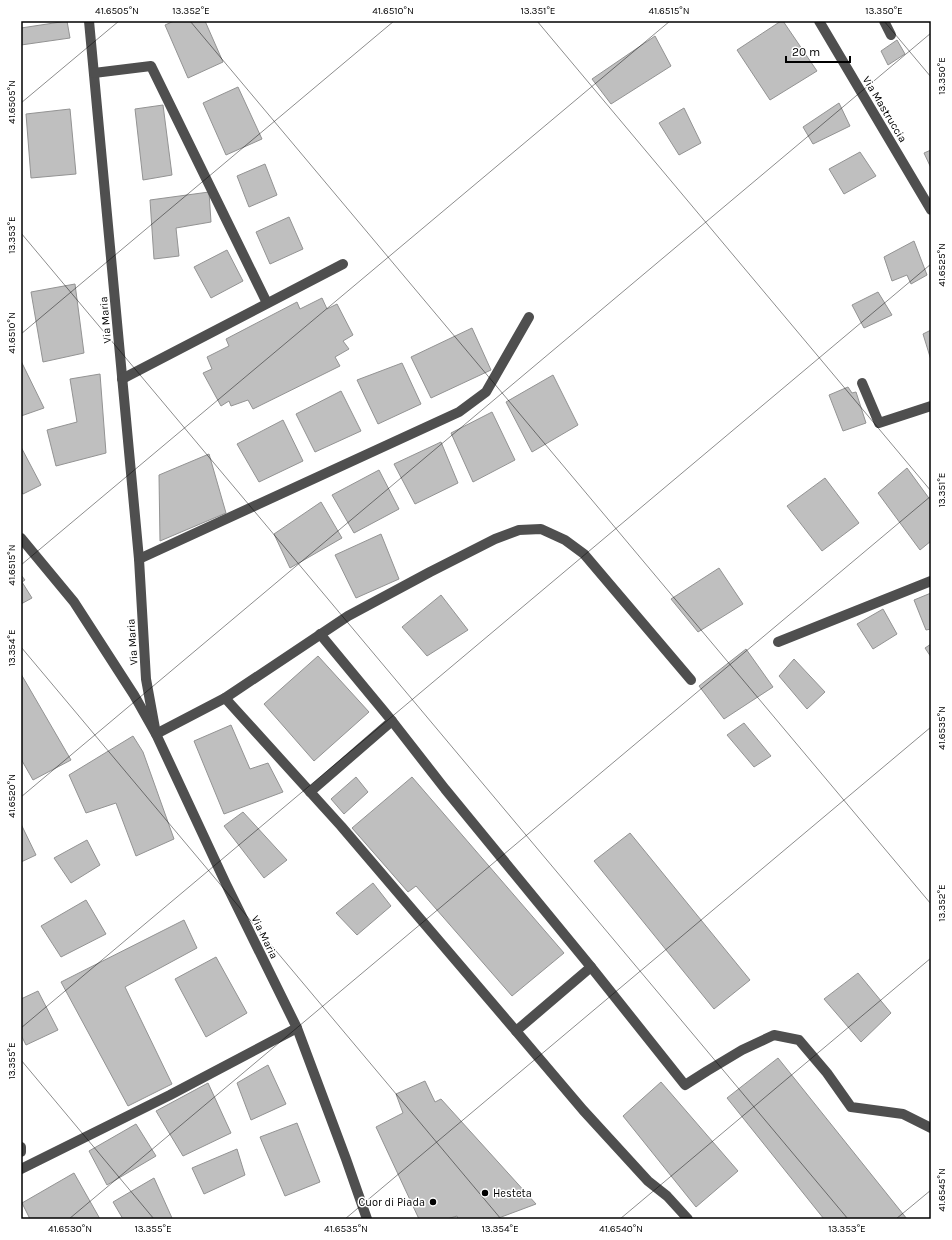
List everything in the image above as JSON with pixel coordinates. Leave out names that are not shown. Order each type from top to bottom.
[{"type":"street","name":"Via Maria","points":[[89,21],[139,559],[146,679],[156,734],[226,884],[297,1028],[367,1219]]},
{"type":"street","name":"Via Mastruccia","points":[[819,21],[931,210]]},
{"type":"street","points":[[884,21],[891,35]]},
{"type":"street","points":[[94,73],[151,66],[267,303]]},
{"type":"street","points":[[122,379],[343,264]]},
{"type":"street","points":[[139,559],[458,412],[486,392],[529,317]]},
{"type":"street","points":[[862,383],[879,423],[931,406]]},
{"type":"street","points":[[21,538],[74,602],[134,695],[156,734],[225,698],[348,616],[495,539],[520,530],[541,528],[565,540],[584,554],[691,680]]},
{"type":"street","points":[[778,642],[931,581]]},
{"type":"street","points":[[320,634],[392,721],[445,789],[685,1085],[707,1070],[742,1050],[774,1035],[800,1040],[827,1073],[851,1107],[902,1114],[931,1128]]},
{"type":"street","points":[[225,698],[310,792],[583,1110],[648,1181],[667,1196],[688,1219]]},
{"type":"street","points":[[310,792],[392,721]]},
{"type":"street","points":[[516,1031],[591,968]]},
{"type":"street","points":[[21,1169],[170,1095],[297,1028]]},
{"type":"street","points":[[21,1147],[21,1152]]},
{"type":"building","points":[[67,21],[70,38],[21,45],[21,28]]},
{"type":"building","points":[[174,21],[205,21],[223,62],[188,78],[165,25]]},
{"type":"building","points":[[783,21],[817,71],[770,100],[737,50]]},
{"type":"building","points":[[655,36],[671,66],[611,104],[592,79]]},
{"type":"building","points":[[897,40],[905,54],[888,65],[881,51]]},
{"type":"building","points":[[238,87],[262,139],[226,155],[203,103]]},
{"type":"building","points":[[839,103],[850,126],[813,144],[803,127]]},
{"type":"building","points":[[163,105],[172,175],[143,180],[135,109]]},
{"type":"building","points":[[684,108],[701,143],[679,155],[659,123]]},
{"type":"building","points":[[70,109],[76,174],[31,178],[26,114]]},
{"type":"building","points":[[931,150],[931,168],[924,153]]},
{"type":"building","points":[[860,152],[876,176],[844,194],[829,169]]},
{"type":"building","points":[[265,164],[277,195],[249,207],[237,176]]},
{"type":"building","points":[[209,192],[211,222],[176,228],[179,256],[154,259],[150,200]]},
{"type":"building","points":[[289,217],[303,249],[270,264],[256,232]]},
{"type":"building","points":[[914,241],[927,275],[911,284],[907,275],[892,281],[884,257]]},
{"type":"building","points":[[227,250],[243,281],[211,298],[194,267]]},
{"type":"building","points":[[75,284],[84,353],[43,362],[31,292]]},
{"type":"building","points":[[878,292],[892,315],[864,328],[852,305]]},
{"type":"building","points":[[322,298],[327,309],[337,304],[353,335],[343,341],[349,349],[335,357],[340,366],[253,409],[248,400],[231,406],[229,401],[221,406],[203,373],[212,369],[207,357],[229,346],[226,339],[297,302],[300,309]]},
{"type":"building","points":[[472,328],[491,370],[431,398],[411,357]]},
{"type":"building","points":[[931,330],[931,360],[923,334]]},
{"type":"building","points":[[21,361],[44,408],[21,416]]},
{"type":"building","points":[[402,363],[421,404],[378,424],[357,380]]},
{"type":"building","points":[[100,374],[106,453],[56,466],[47,430],[77,422],[70,379]]},
{"type":"building","points":[[553,375],[578,425],[532,452],[506,402]]},
{"type":"building","points":[[848,387],[852,393],[856,392],[866,423],[843,431],[829,395]]},
{"type":"building","points":[[341,391],[361,431],[315,452],[296,414]]},
{"type":"building","points":[[492,412],[515,460],[473,482],[451,433]]},
{"type":"building","points":[[283,420],[303,461],[259,482],[237,444]]},
{"type":"building","points":[[441,442],[458,483],[415,504],[394,464]]},
{"type":"building","points":[[21,447],[41,485],[23,494],[21,491]]},
{"type":"building","points":[[209,454],[226,513],[160,541],[159,475]]},
{"type":"building","points":[[907,468],[931,501],[931,541],[920,550],[878,493]]},
{"type":"building","points":[[379,470],[399,509],[354,533],[332,495]]},
{"type":"building","points":[[825,478],[859,523],[822,551],[787,506]]},
{"type":"building","points":[[321,502],[342,538],[290,568],[274,534]]},
{"type":"building","points":[[381,534],[399,579],[356,598],[335,555]]},
{"type":"building","points":[[719,568],[743,604],[698,632],[671,599]]},
{"type":"building","points":[[21,575],[25,580],[22,582],[32,598],[21,604]]},
{"type":"building","points":[[931,593],[931,629],[926,630],[914,600]]},
{"type":"building","points":[[441,595],[468,630],[427,656],[402,627]]},
{"type":"building","points":[[883,609],[897,634],[873,649],[857,624]]},
{"type":"building","points":[[931,644],[931,657],[925,648]]},
{"type":"building","points":[[746,649],[773,687],[724,719],[699,686]]},
{"type":"building","points":[[318,656],[369,712],[314,761],[264,704]]},
{"type":"building","points":[[794,659],[825,692],[807,709],[779,676]]},
{"type":"building","points":[[21,674],[71,760],[33,780],[21,759]]},
{"type":"building","points":[[744,723],[771,756],[754,767],[727,735]]},
{"type":"building","points":[[231,725],[250,769],[268,763],[283,792],[224,814],[194,741]]},
{"type":"building","points":[[133,736],[143,752],[174,839],[136,856],[116,803],[86,813],[69,775]]},
{"type":"building","points":[[356,777],[368,792],[344,814],[331,799]]},
{"type":"building","points":[[412,777],[564,953],[512,996],[416,886],[408,892],[352,828]]},
{"type":"building","points":[[243,812],[287,860],[264,878],[224,826]]},
{"type":"building","points":[[21,824],[36,855],[21,862]]},
{"type":"building","points":[[630,833],[750,980],[714,1009],[594,861]]},
{"type":"building","points":[[87,840],[100,865],[71,883],[54,858]]},
{"type":"building","points":[[373,883],[391,906],[357,935],[336,913]]},
{"type":"building","points":[[86,900],[106,934],[61,957],[41,926]]},
{"type":"building","points":[[184,920],[197,948],[125,987],[172,1084],[128,1106],[61,982]]},
{"type":"building","points":[[216,957],[247,1013],[206,1037],[175,979]]},
{"type":"building","points":[[858,973],[891,1013],[861,1042],[824,999]]},
{"type":"building","points":[[38,991],[58,1030],[26,1045],[21,1035],[21,999]]},
{"type":"building","points":[[778,1058],[907,1219],[824,1219],[727,1098]]},
{"type":"building","points":[[268,1065],[286,1104],[251,1120],[237,1083]]},
{"type":"building","points":[[425,1081],[435,1102],[441,1099],[536,1204],[496,1219],[458,1219],[457,1216],[447,1219],[419,1219],[376,1127],[403,1113],[396,1094]]},
{"type":"building","points":[[661,1082],[738,1171],[696,1207],[623,1116]]},
{"type":"building","points":[[208,1083],[231,1133],[183,1156],[156,1111]]},
{"type":"building","points":[[297,1123],[320,1182],[285,1196],[260,1137]]},
{"type":"building","points":[[136,1124],[156,1156],[107,1185],[89,1151]]},
{"type":"building","points":[[237,1149],[245,1175],[204,1194],[192,1168]]},
{"type":"building","points":[[74,1173],[100,1219],[30,1219],[22,1203]]},
{"type":"building","points":[[154,1178],[172,1218],[123,1219],[113,1202]]},
{"type":"place","name":"Hesteta","points":[[485,1193]]},
{"type":"place","name":"Cuor di Piada","points":[[433,1202]]}]
